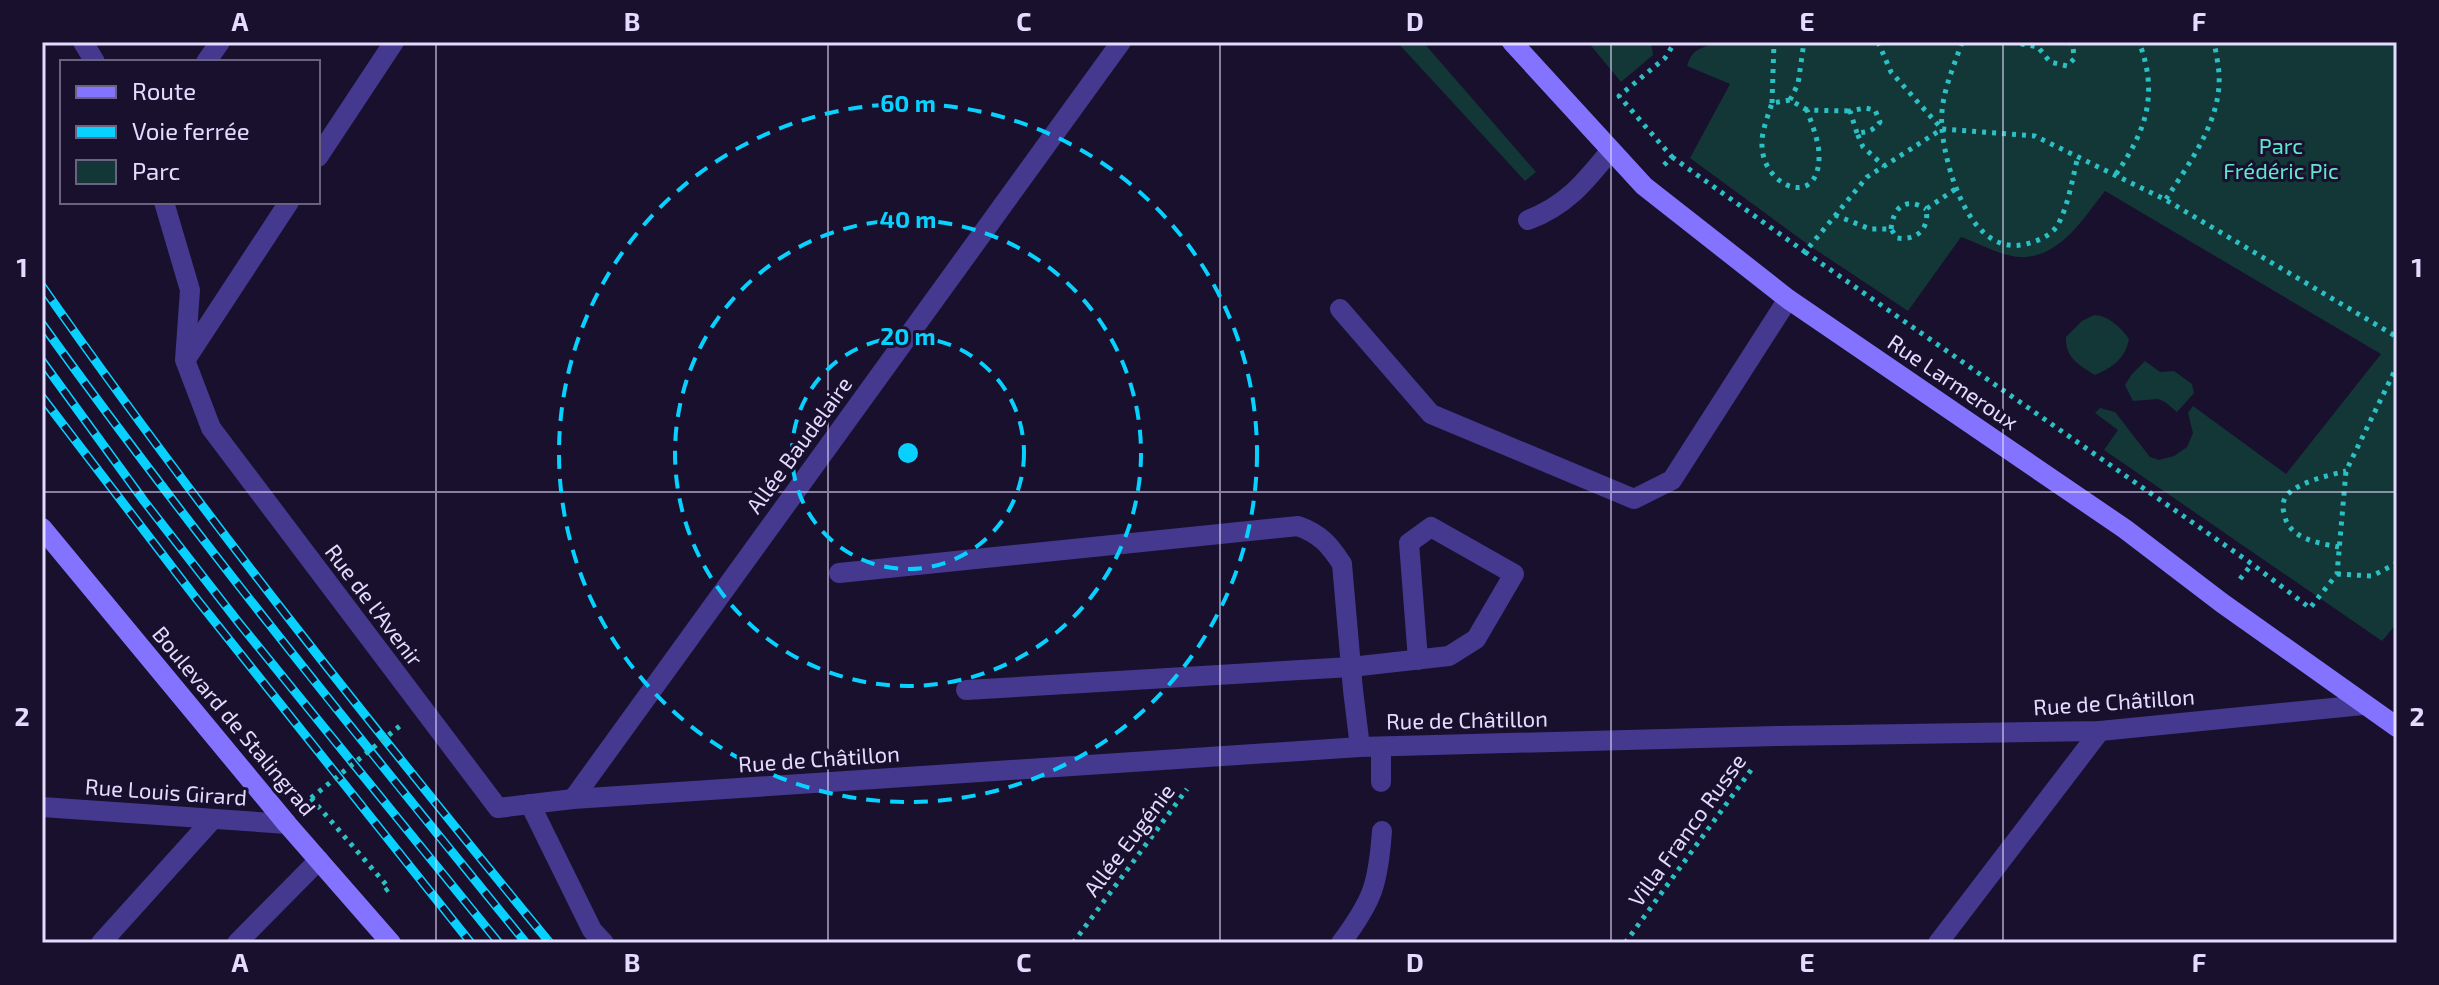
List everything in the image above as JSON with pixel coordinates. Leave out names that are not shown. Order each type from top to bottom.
[{"type":"main road","name":"Rue Larmeroux","points":[[1512,42],[1644,186],[1788,299],[2125,529],[2214,598],[2397,727]]},
{"type":"main road","name":"Boulevard de Stalingrad","points":[[42,528],[287,824],[391,943]]},
{"type":"street","points":[[83,42],[94,60]]},
{"type":"street","points":[[207,60],[220,42]]},
{"type":"street","points":[[320,154],[394,42]]},
{"type":"street","name":"Allée Baudelaire","points":[[573,799],[1121,42]]},
{"type":"street","points":[[1528,220],[1550,211],[1578,190],[1611,150]]},
{"type":"street","name":"Rue de l'Avenir","points":[[165,204],[190,290],[185,360],[211,428],[498,808],[573,799]]},
{"type":"street","points":[[185,360],[288,204]]},
{"type":"street","points":[[1340,309],[1431,414],[1634,499],[1672,480],[1788,299]]},
{"type":"street","points":[[839,573],[1298,526],[1316,533],[1342,564],[1351,667],[1381,782]]},
{"type":"street","points":[[966,690],[1351,667],[1418,660],[1449,656],[1476,639],[1514,574],[1431,527],[1409,543],[1418,660]]},
{"type":"street","name":"Rue de Châtillon","points":[[573,799],[1370,747],[2100,731],[2363,705]]},
{"type":"street","points":[[1938,943],[2100,731]]},
{"type":"street","points":[[530,804],[592,930],[604,943]]},
{"type":"street","name":"Rue Louis Girard","points":[[42,807],[287,824]]},
{"type":"street","points":[[101,943],[212,820]]},
{"type":"street","points":[[1341,943],[1368,905],[1379,872],[1382,831]]},
{"type":"street","points":[[237,943],[319,860]]},
{"type":"path","points":[[1675,42],[1665,58],[1619,96],[1672,157],[2252,564],[2310,608],[2337,574],[2346,471],[2397,366]]},
{"type":"path","points":[[1774,42],[1772,103],[1762,145],[1769,170],[1783,185],[1800,188],[1813,180],[1819,160],[1815,133],[1807,110]]},
{"type":"path","points":[[1790,100],[1798,84],[1804,42]]},
{"type":"path","points":[[1878,42],[1891,72],[1942,129]]},
{"type":"path","points":[[1962,42],[1944,91],[1942,129],[1950,171],[1965,208],[1982,233],[2006,245],[2024,244],[2050,234],[2058,223],[2078,156]]},
{"type":"path","points":[[2011,42],[2038,45],[2050,62],[2067,66],[2074,59],[2073,46],[2069,42]]},
{"type":"path","points":[[2116,174],[2145,124],[2149,93],[2139,42]]},
{"type":"path","points":[[2166,200],[2202,144],[2214,110],[2220,76],[2214,42]]},
{"type":"path","points":[[1772,103],[1790,100],[1807,110],[1871,108],[1880,122],[1871,132],[1857,133]]},
{"type":"path","points":[[1850,111],[1863,147],[1884,166]]},
{"type":"path","points":[[1805,252],[1867,177],[1942,129],[2035,136],[2166,200],[2397,337]]},
{"type":"path","points":[[1644,186],[1672,157]]},
{"type":"path","points":[[1926,209],[1957,188]]},
{"type":"path","points":[[1907,204],[1926,209],[1928,218],[1914,238],[1897,238],[1891,229],[1892,216],[1898,208],[1907,204]]},
{"type":"path","points":[[1835,215],[1870,229],[1891,229]]},
{"type":"path","points":[[2339,547],[2310,541],[2294,531],[2284,518],[2282,504],[2286,496],[2300,487],[2346,471]]},
{"type":"path","points":[[2337,574],[2372,576],[2397,563]]},
{"type":"path","points":[[389,888],[311,798],[401,725]]},
{"type":"path","name":"Villa Franco Russe","points":[[1625,943],[1776,736]]},
{"type":"path","name":"Allée Eugénie","points":[[1073,943],[1211,756]]},
{"type":"green space","points":[[1397,42],[1423,42],[1536,172],[1525,181]]},
{"type":"green space","points":[[1588,42],[1651,42],[1653,55],[1621,82]]},
{"type":"green space","name":"Parc Frédéric Pic","points":[[1723,42],[2397,42],[2397,623],[2382,641],[2104,450],[2118,430],[2095,413],[2100,408],[2115,412],[2150,457],[2159,460],[2174,456],[2187,447],[2193,433],[2188,413],[2193,406],[2286,474],[2381,354],[2105,191],[2070,234],[2059,244],[2035,256],[2005,254],[1961,237],[1908,311],[1810,246],[1690,158],[1730,84],[1687,66],[1696,51]]},
{"type":"green space","points":[[2094,315],[2109,320],[2129,339],[2125,352],[2117,362],[2095,375],[2078,364],[2066,344],[2066,337],[2082,321]]},
{"type":"green space","points":[[2145,361],[2160,372],[2174,371],[2192,384],[2194,393],[2177,412],[2158,399],[2133,401],[2125,385]]},
{"type":"railway","points":[[42,286],[102,371],[290,619],[550,943]]},
{"type":"railway","points":[[42,324],[219,560],[526,943]]},
{"type":"railway","points":[[42,361],[144,501],[239,623],[499,943]]},
{"type":"railway","points":[[42,397],[195,597],[471,943]]}]
